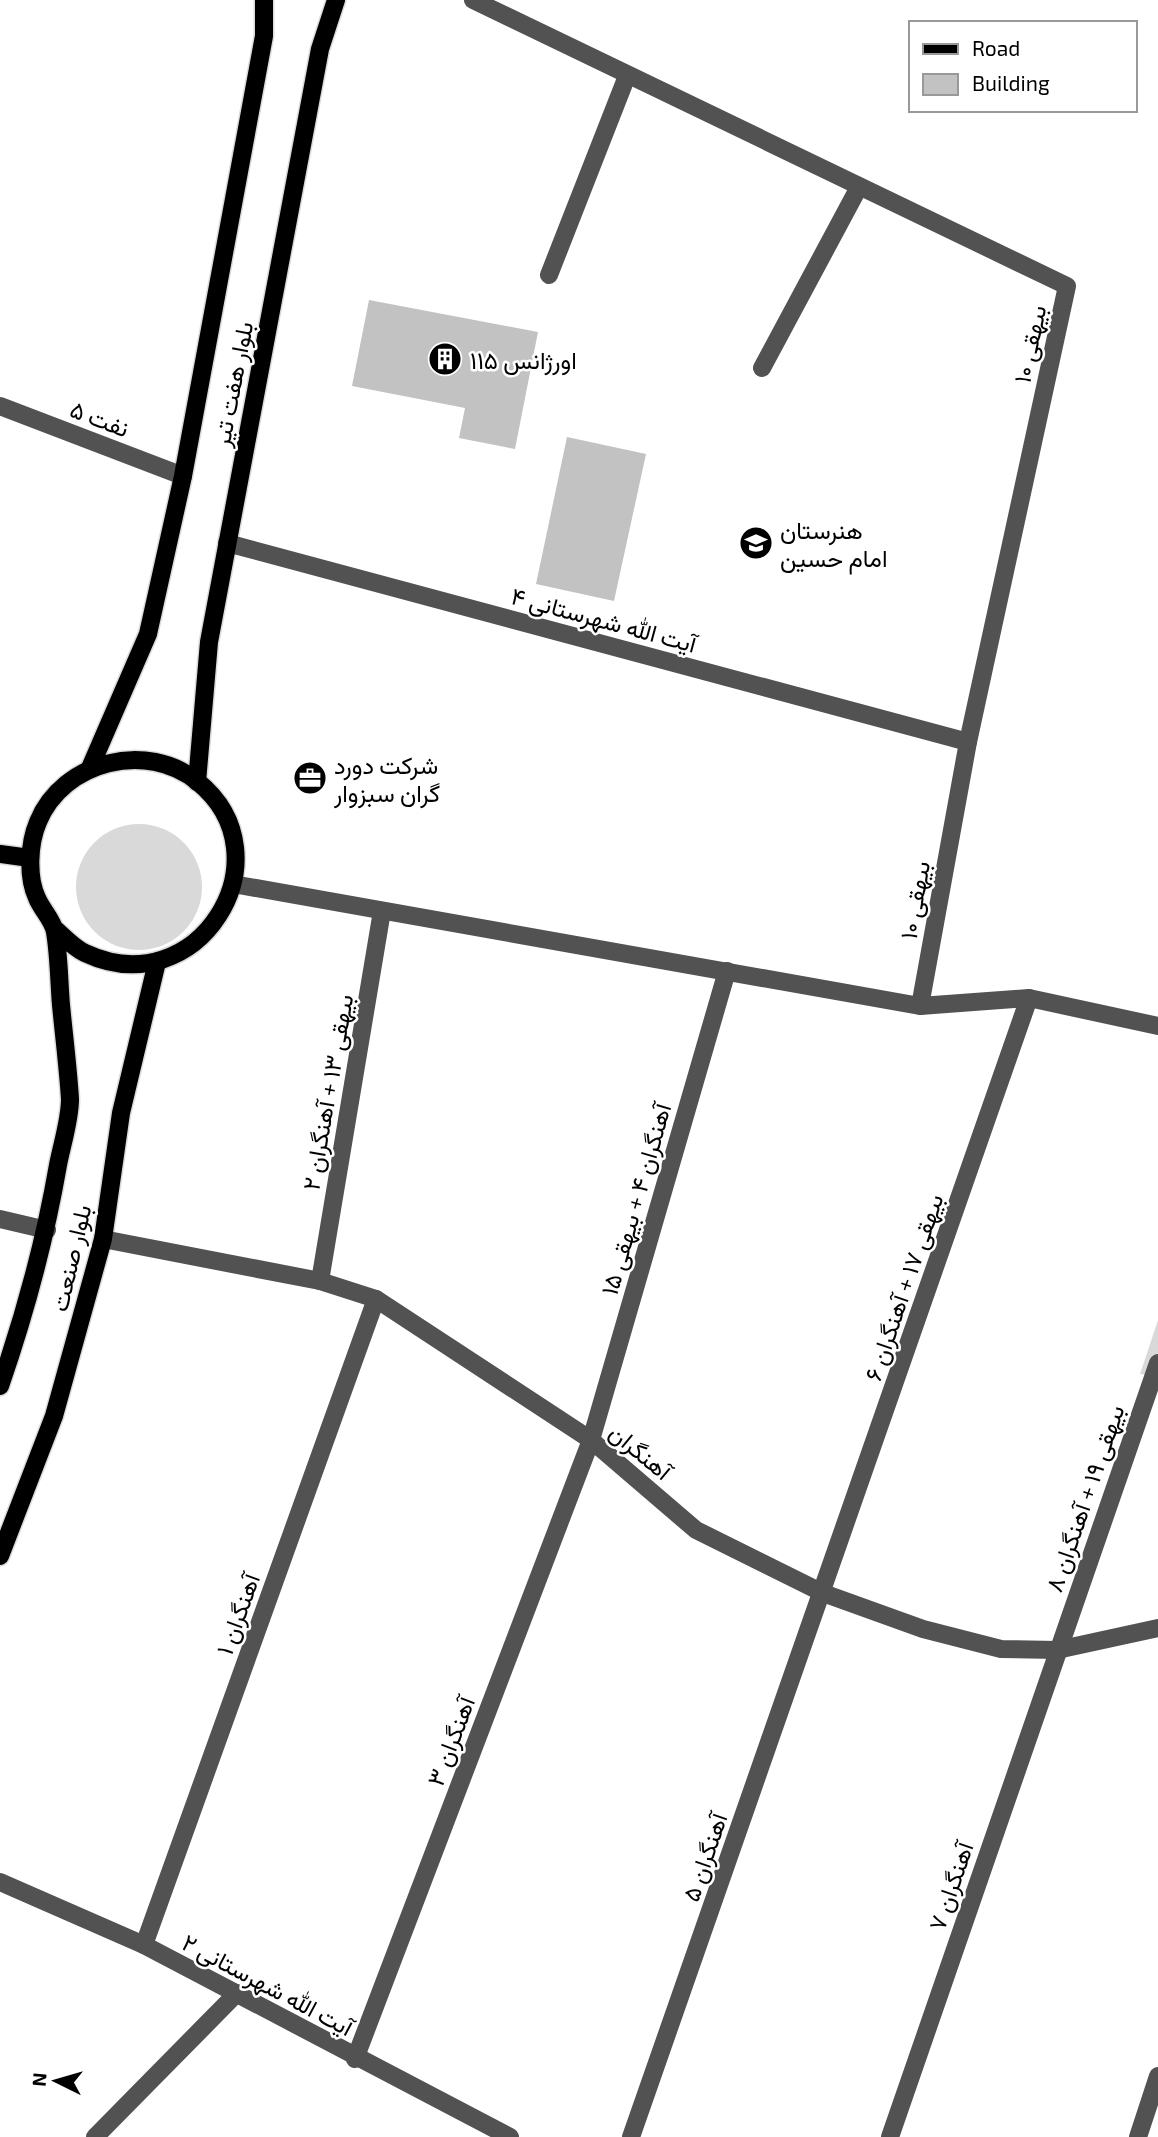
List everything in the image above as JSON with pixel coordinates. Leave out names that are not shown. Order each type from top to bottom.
[{"type":"main road","name":"بلوار هفت تیر","points":[[90,768],[148,634],[183,476],[264,36],[264,0]]},
{"type":"main road","name":"بلوار هفت تیر","points":[[197,782],[209,642],[320,49],[337,0]]},
{"type":"main road","points":[[127,759],[164,764],[197,782],[222,811],[234,846],[233,884],[218,919],[192,946],[157,962],[120,964],[84,953],[55,929],[36,896],[30,858],[38,821],[59,790],[90,768],[127,759]]},
{"type":"main road","points":[[0,854],[30,858]]},
{"type":"main road","name":"بلوار صنعت","points":[[0,1386],[47,1230],[70,1103],[55,929]]},
{"type":"main road","name":"بلوار صنعت","points":[[0,1556],[54,1416],[103,1239],[121,1113],[157,962]]},
{"type":"street","name":"بیهقی ۱۰","points":[[473,0],[520,26],[1067,286],[968,742],[920,1006]]},
{"type":"street","points":[[550,275],[627,76]]},
{"type":"street","points":[[762,368],[859,187]]},
{"type":"street","name":"نفت ۵","points":[[0,406],[183,476]]},
{"type":"street","name":"آیت الله شهرستانی ۴","points":[[227,543],[968,742]]},
{"type":"street","points":[[233,884],[920,1006],[1029,998],[1158,1026]]},
{"type":"street","name":"بیهقی ۱۳ + آهنگران ۲","points":[[320,1281],[382,911]]},
{"type":"street","name":"آهنگران ۴ + بیهقی ۱۵","points":[[591,1440],[727,971]]},
{"type":"street","name":"بیهقی ۱۷ + آهنگران ۶","points":[[823,1593],[1029,998]]},
{"type":"street","points":[[0,1219],[47,1230]]},
{"type":"street","name":"آهنگران","points":[[103,1239],[320,1281],[376,1299],[591,1440],[696,1530],[823,1593],[923,1629],[1001,1650],[1057,1650],[1158,1628]]},
{"type":"street","name":"آهنگران ۱","points":[[144,1945],[376,1299]]},
{"type":"street","name":"بیهقی ۱۹ + آهنگران ۸","points":[[1057,1650],[1158,1363]]},
{"type":"street","name":"آهنگران ۳","points":[[355,2059],[591,1440]]},
{"type":"street","name":"آهنگران ۵","points":[[631,2137],[823,1593]]},
{"type":"street","name":"آهنگران ۷","points":[[890,2137],[1057,1650]]},
{"type":"street","name":"آیت الله شهرستانی ۲","points":[[0,1882],[144,1945],[355,2059],[510,2137]]},
{"type":"street","points":[[95,2137],[237,1993]]},
{"type":"street","points":[[1138,2137],[1158,2076]]},
{"type":"shaded area","points":[[139,824],[163,828],[184,842],[198,863],[202,887],[198,911],[184,932],[163,946],[139,950],[115,946],[94,932],[80,911],[76,887],[80,863],[94,842],[115,828]]},
{"type":"shaded area","points":[[1158,1320],[1158,1376],[1140,1374]]},
{"type":"building","name":"اورژانس ۱۱۵","points":[[369,300],[538,332],[515,449],[459,438],[465,408],[352,386]]},
{"type":"building","points":[[567,437],[646,454],[614,601],[536,584]]},
{"type":"place","name":"اورژانس ۱۱۵","points":[[445,359]]},
{"type":"place","name":"هنرستان امام حسین","points":[[756,543]]},
{"type":"place","name":"شرکت دورد گران سبزوار","points":[[310,778]]}]
